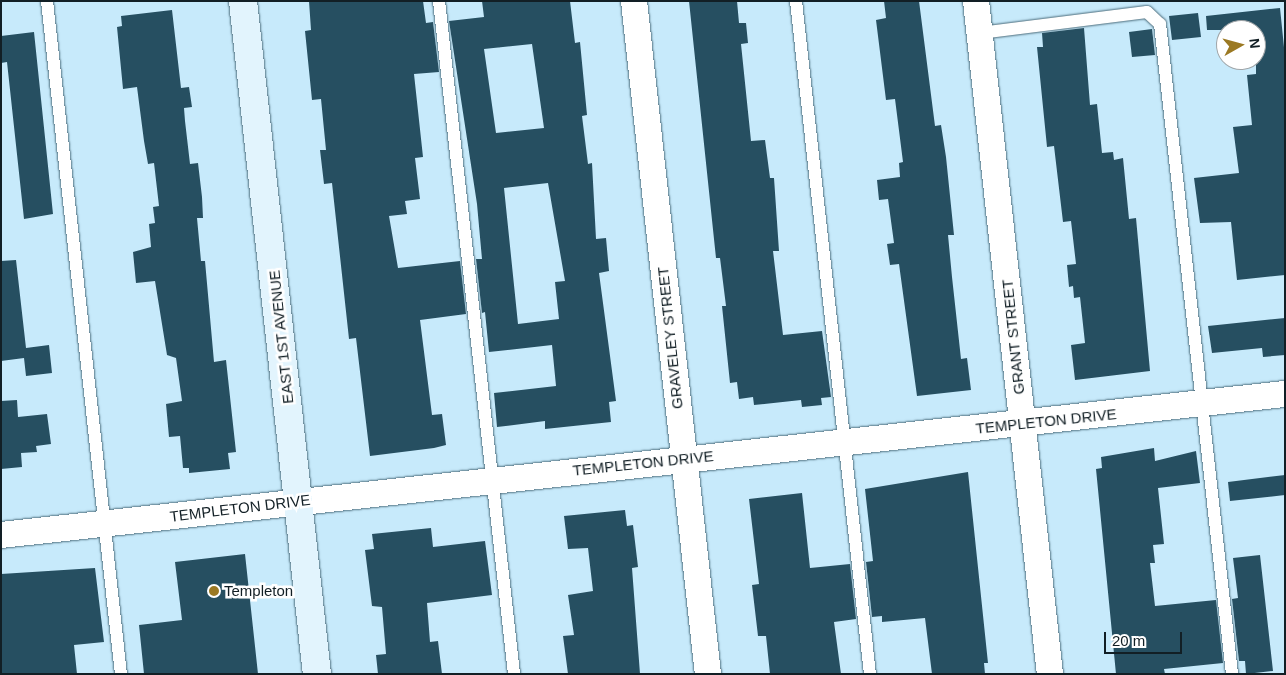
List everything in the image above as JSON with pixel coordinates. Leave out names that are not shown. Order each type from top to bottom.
[{"type":"main road","name":"EAST 1ST AVENUE","points":[[243,1],[317,674]]},
{"type":"street","name":"GRAVELEY STREET","points":[[634,1],[708,674]]},
{"type":"street","name":"GRANT STREET","points":[[976,1],[1050,674]]},
{"type":"street","name":"TEMPLETON DRIVE","points":[[1,534],[104,525],[492,479],[1202,405],[1285,394]]},
{"type":"lane","points":[[47,1],[121,674]]},
{"type":"lane","points":[[439,1],[514,674]]},
{"type":"lane","points":[[796,1],[870,674]]},
{"type":"lane","points":[[980,32],[1147,12],[1160,24],[1232,674]]},
{"type":"building","points":[[309,1],[423,1],[426,23],[433,22],[439,72],[414,74],[423,157],[415,158],[420,199],[405,201],[407,214],[389,216],[398,268],[460,261],[466,314],[420,320],[432,415],[442,414],[446,445],[370,456],[356,338],[349,339],[332,183],[324,184],[320,150],[326,150],[321,99],[312,100],[305,31],[311,30]]},
{"type":"building","points":[[482,1],[570,1],[575,43],[580,42],[587,115],[582,116],[588,164],[592,163],[596,239],[606,238],[609,271],[599,273],[616,401],[609,402],[611,422],[545,429],[545,421],[497,427],[494,393],[556,386],[552,345],[489,352],[485,312],[482,313],[476,259],[482,259],[477,204],[449,21],[484,17]],"holes":[[[532,44],[544,128],[496,133],[484,49]],[[548,183],[565,281],[555,282],[559,319],[518,324],[504,188]]]},
{"type":"building","points":[[689,1],[737,1],[739,23],[746,23],[748,43],[741,44],[751,141],[765,140],[770,178],[774,178],[779,251],[773,251],[783,335],[822,331],[831,397],[821,398],[822,405],[802,407],[801,400],[754,405],[753,397],[739,399],[737,382],[730,383],[722,306],[726,306],[720,258],[716,258]]},
{"type":"building","points":[[884,1],[919,1],[935,126],[941,125],[946,157],[954,235],[948,235],[952,277],[961,359],[967,358],[971,390],[917,396],[899,264],[890,265],[887,244],[894,243],[888,199],[879,200],[877,180],[900,177],[899,163],[903,162],[895,99],[886,100],[876,20],[886,18]]},
{"type":"building","points":[[1280,8],[1285,57],[1285,275],[1237,280],[1231,222],[1200,223],[1194,178],[1239,173],[1233,127],[1252,125],[1247,75],[1256,74],[1256,70],[1266,70],[1266,20],[1216,20],[1216,30],[1207,30],[1206,16]]},
{"type":"building","points":[[172,10],[181,88],[189,87],[192,107],[184,108],[185,121],[190,164],[198,163],[203,218],[197,218],[201,261],[205,261],[214,362],[226,360],[236,452],[228,453],[230,469],[189,473],[189,468],[183,468],[180,436],[169,437],[166,404],[182,401],[176,358],[167,355],[155,281],[136,283],[133,252],[151,247],[149,224],[155,223],[153,207],[159,206],[154,163],[148,164],[137,87],[123,89],[117,27],[122,26],[121,16]]},
{"type":"building","points":[[1198,13],[1201,37],[1172,40],[1169,16]]},
{"type":"building","points":[[1084,28],[1090,105],[1097,104],[1102,153],[1113,152],[1114,160],[1123,158],[1129,219],[1136,218],[1150,371],[1075,380],[1071,345],[1085,343],[1080,297],[1074,298],[1073,286],[1069,287],[1067,265],[1076,264],[1071,221],[1063,222],[1054,146],[1047,147],[1037,47],[1043,47],[1042,33]]},
{"type":"building","points":[[1152,29],[1155,55],[1132,57],[1129,32]]},
{"type":"building","points":[[34,32],[53,214],[24,219],[7,62],[1,63],[1,36]]},
{"type":"building","points":[[16,260],[26,348],[49,345],[52,373],[26,376],[24,358],[1,361],[1,261]]},
{"type":"building","points":[[1285,318],[1285,355],[1263,357],[1262,348],[1212,353],[1208,326]]},
{"type":"building","points":[[17,400],[18,417],[47,414],[51,444],[36,446],[37,452],[21,453],[22,467],[1,469],[1,401]]},
{"type":"building","points":[[1154,448],[1155,461],[1196,451],[1200,483],[1158,488],[1164,544],[1153,545],[1155,563],[1150,563],[1155,606],[1216,600],[1223,663],[1164,669],[1165,674],[1116,674],[1096,469],[1102,468],[1101,457]]},
{"type":"building","points":[[968,472],[988,663],[984,663],[985,674],[932,674],[925,618],[882,622],[882,616],[872,617],[866,562],[873,561],[865,489]]},
{"type":"building","points":[[1285,475],[1285,495],[1230,501],[1228,482]]},
{"type":"building","points":[[802,493],[810,568],[850,564],[856,619],[834,622],[841,674],[770,674],[766,636],[758,636],[752,585],[759,584],[749,499]]},
{"type":"building","points":[[625,510],[627,526],[633,525],[638,567],[632,568],[640,674],[568,674],[563,636],[574,635],[568,595],[593,591],[588,548],[568,549],[564,516]]},
{"type":"building","points":[[431,528],[433,547],[485,541],[492,595],[427,603],[430,642],[438,641],[442,674],[378,674],[376,655],[386,654],[382,607],[372,606],[365,550],[374,549],[372,534]]},
{"type":"building","name":"Templeton","points":[[245,554],[258,674],[144,674],[139,625],[182,620],[175,562]]},
{"type":"building","points":[[1260,555],[1273,671],[1246,674],[1245,661],[1239,661],[1232,599],[1238,598],[1233,558]]},
{"type":"building","points":[[95,568],[104,642],[74,645],[77,674],[1,674],[1,574]]},
{"type":"place","name":"Templeton","points":[[214,591]]}]
